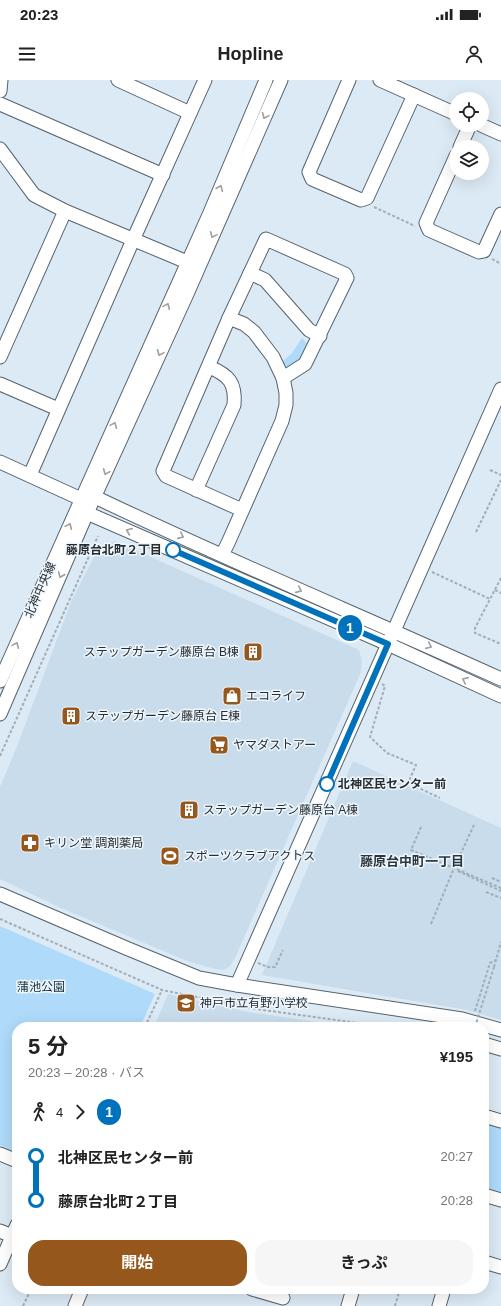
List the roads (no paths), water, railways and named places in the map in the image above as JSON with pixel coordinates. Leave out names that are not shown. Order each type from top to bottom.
[{"type":"street","points":[[0,91],[1,80]]},
{"type":"street","points":[[118,80],[190,113]]},
{"type":"street","points":[[30,475],[205,80]]},
{"type":"street","name":"北神中央線","points":[[0,681],[209,214],[266,80]]},
{"type":"street","points":[[0,714],[87,513],[187,294],[281,80]]},
{"type":"street","points":[[349,80],[309,172],[312,179],[361,200],[367,198],[414,95]]},
{"type":"street","points":[[380,80],[449,111]]},
{"type":"street","points":[[0,104],[164,175]]},
{"type":"street","points":[[489,129],[501,134]]},
{"type":"street","points":[[0,149],[34,196],[65,211],[187,262]]},
{"type":"street","points":[[449,172],[426,223],[429,230],[480,252],[484,251],[501,214]]},
{"type":"street","points":[[0,357],[65,211]]},
{"type":"street","points":[[242,510],[166,476],[164,471],[229,318],[266,238],[345,274],[347,278],[305,364],[283,378]]},
{"type":"street","points":[[250,273],[265,280],[309,330],[320,336]]},
{"type":"street","points":[[222,555],[282,421],[286,405],[286,393],[283,378],[273,357],[254,332],[244,324],[229,318]]},
{"type":"street","points":[[196,490],[234,405],[235,395],[233,386],[220,371],[209,367]]},
{"type":"street","points":[[0,384],[58,410]]},
{"type":"street","points":[[237,985],[501,389]]},
{"type":"street","points":[[0,462],[81,499],[95,497],[501,679]]},
{"type":"street","points":[[81,499],[87,513],[388,644],[501,696]]},
{"type":"street","points":[[0,894],[199,978],[462,1019],[473,1022]]},
{"type":"street","points":[[489,1027],[501,1030]]},
{"type":"street","points":[[489,1045],[501,1049]]},
{"type":"street","points":[[489,1117],[501,1121]]},
{"type":"street","points":[[0,1154],[12,1159]]},
{"type":"street","points":[[489,1196],[501,1200]]},
{"type":"street","points":[[0,1231],[12,1231]]},
{"type":"street","points":[[0,1264],[12,1238]]},
{"type":"street","points":[[489,1263],[501,1267]]},
{"type":"street","points":[[77,1306],[81,1294]]},
{"type":"street","points":[[269,1294],[283,1298]]},
{"type":"street","points":[[348,1306],[352,1294]]},
{"type":"street","points":[[439,1306],[443,1294]]},
{"type":"place","name":"藤原台北町２丁目","points":[[173,550]]},
{"type":"place","name":"ステップガーデン藤原台 B棟","points":[[253,652]]},
{"type":"place","name":"エコライフ","points":[[232,696]]},
{"type":"place","name":"ステップガーデン藤原台 E棟","points":[[71,716]]},
{"type":"place","name":"ヤマダストアー","points":[[219,745]]},
{"type":"place","name":"北神区民センター前","points":[[327,784]]},
{"type":"place","name":"ステップガーデン藤原台 A棟","points":[[189,810]]},
{"type":"place","name":"キリン堂 調剤薬局","points":[[30,843]]},
{"type":"place","name":"スポーツクラブアクトス","points":[[170,856]]},
{"type":"place","name":"神戸市立有野小学校","points":[[186,1003]]},
{"type":"district","name":"藤原台中町一丁目","points":[[412,861]]},
{"type":"park label","name":"蒲池公園","points":[[41,987]]}]
